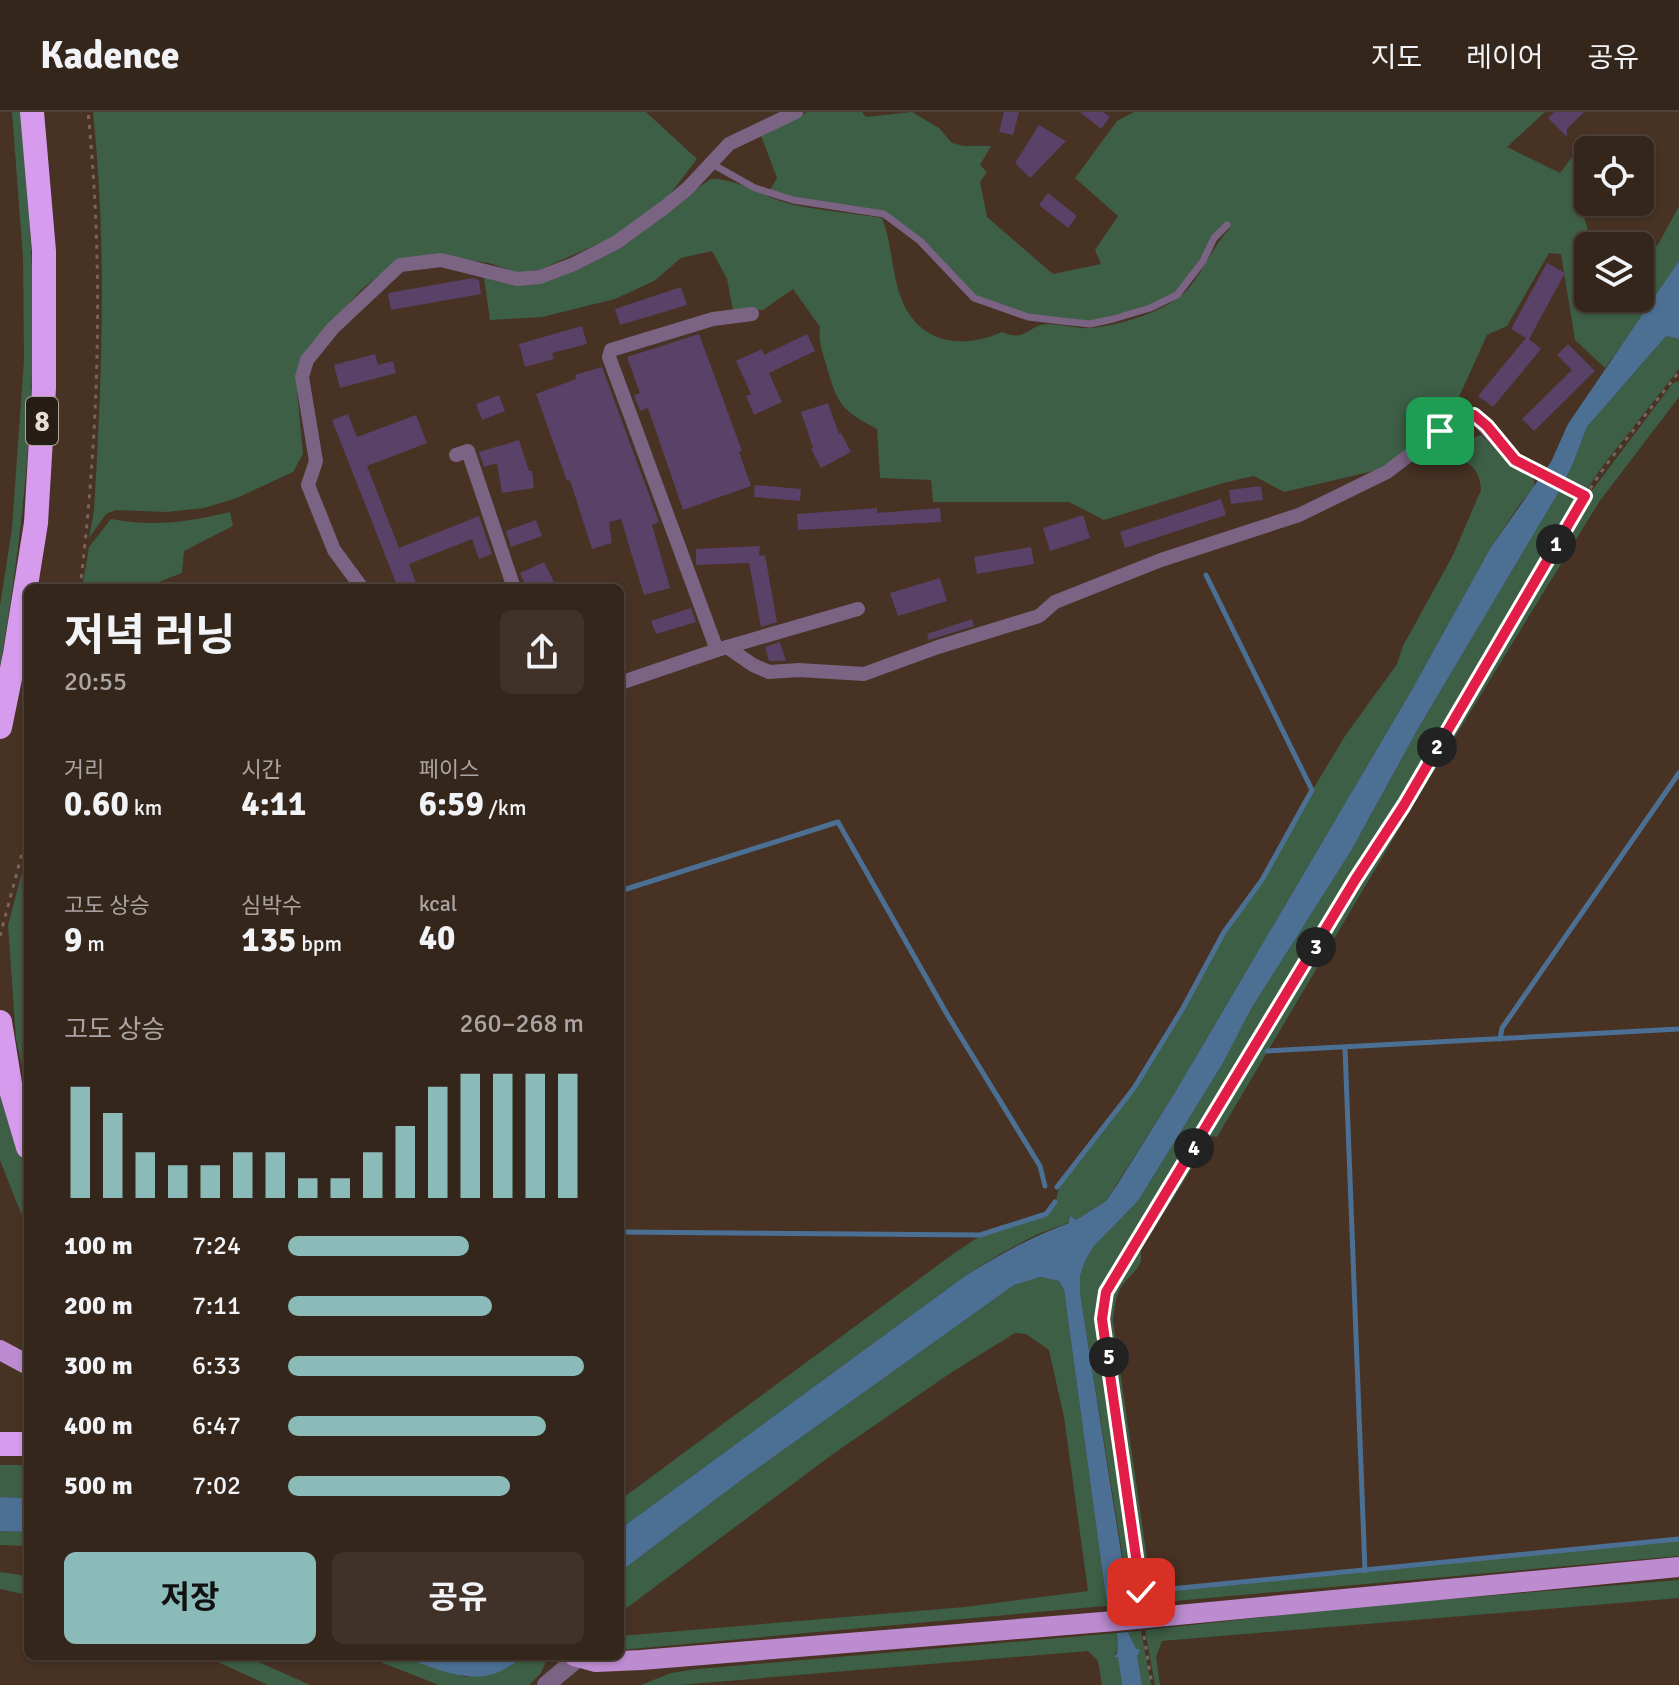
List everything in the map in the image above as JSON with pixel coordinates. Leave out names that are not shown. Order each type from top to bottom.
[{"type":"highway","name":"8","points":[[26,584],[36,523],[44,388],[44,251],[32,112]]},
{"type":"highway","name":"8","points":[[0,727],[24,598]]},
{"type":"highway","points":[[0,1022],[11,1090],[24,1134]]},
{"type":"highway","points":[[0,1444],[24,1444]]},
{"type":"main road","points":[[0,1350],[24,1363]]},
{"type":"main road","points":[[588,1660],[641,1660],[1129,1620],[1679,1567]]},
{"type":"street","points":[[359,584],[334,550],[308,485],[316,461],[302,377],[307,360],[333,328],[400,265],[441,260],[517,279],[540,277],[574,264],[617,242],[665,207],[688,188],[729,144],[796,112]]},
{"type":"street","points":[[752,314],[713,319],[611,350],[609,357],[722,649],[769,672],[799,670],[864,674],[1039,616],[1055,602],[1161,560],[1299,515],[1387,472],[1450,424],[1474,415],[1515,460],[1530,468]]},
{"type":"street","points":[[456,455],[468,451],[513,584]]},
{"type":"street","points":[[624,682],[858,609]]},
{"type":"street","points":[[546,1685],[573,1660]]},
{"type":"lane","points":[[710,163],[755,188],[793,200],[884,214],[920,241],[974,298],[1028,317],[1090,324],[1150,308],[1177,295],[1203,261],[1214,238],[1227,225]]},
{"type":"path","points":[[80,584],[89,514],[99,304],[88,112]]},
{"type":"path","points":[[1152,1685],[1129,1620],[1141,1592],[1102,1319],[1106,1292],[1355,880],[1404,805],[1585,496],[1679,373]]},
{"type":"path","points":[[1530,468],[1585,496]]},
{"type":"path","points":[[0,936],[24,846]]},
{"type":"green space","points":[[12,112],[21,112],[33,320],[31,407],[24,494],[0,667],[0,606],[12,528],[24,360],[23,258]]},
{"type":"green space","points":[[93,112],[646,112],[697,159],[664,202],[616,236],[539,270],[518,273],[489,263],[438,256],[400,259],[362,289],[327,328],[296,379],[303,454],[293,472],[237,498],[204,508],[167,512],[116,510],[106,514],[89,538],[94,511],[102,311],[100,212]]},
{"type":"green space","points":[[807,112],[862,112],[866,117],[912,112],[939,128],[952,143],[991,146],[980,165],[987,172],[980,182],[987,217],[1053,274],[1101,264],[1095,250],[1118,216],[1075,178],[1117,121],[1134,112],[1545,112],[1507,147],[1560,173],[1574,154],[1574,216],[1584,216],[1588,232],[1574,232],[1574,312],[1646,312],[1605,368],[1575,340],[1561,254],[1549,253],[1507,326],[1487,335],[1459,397],[1470,408],[1382,469],[1284,492],[1254,476],[1104,520],[1069,502],[933,502],[931,480],[880,478],[877,429],[855,416],[837,397],[822,350],[820,327],[793,289],[763,310],[733,310],[727,279],[712,251],[681,258],[654,281],[615,299],[542,317],[490,320],[484,278],[508,284],[532,285],[569,273],[711,179],[742,185],[794,205],[882,218],[903,303],[923,329],[951,341],[984,338],[1002,332],[1023,334],[1048,324],[1102,327],[1143,316],[1169,304],[1188,289],[1230,228],[1225,223],[1176,293],[1150,306],[1090,321],[1028,314],[975,296],[921,239],[885,212],[794,198],[770,190],[777,178],[760,133]]},
{"type":"green space","points":[[1679,206],[1679,261],[1654,301],[1654,249]]},
{"type":"green space","points":[[1666,336],[1679,339],[1679,369],[1583,495],[1402,804],[1353,878],[1104,1291],[1100,1319],[1139,1592],[1137,1600],[1128,1604],[1080,1293],[1080,1276],[1085,1261],[1094,1246],[1138,1201],[1223,1063],[1251,1009],[1351,851],[1419,727],[1557,495],[1587,427]]},
{"type":"green space","points":[[1679,381],[1679,397],[1599,502],[1409,812],[1217,1137],[1212,1136],[1140,1251],[1141,1262],[1118,1293],[1113,1322],[1152,1593],[1679,1541],[1679,1556],[1164,1602],[1151,1599],[1143,1591],[1104,1318],[1108,1293],[1357,881],[1406,807],[1587,497],[1673,383]]},
{"type":"green space","points":[[1481,435],[1517,469],[1533,477],[1535,486],[1491,547],[1410,693],[1177,1089],[1106,1201],[1076,1220],[1038,1234],[1000,1254],[965,1276],[624,1526],[624,1497],[953,1254],[980,1236],[1047,1215],[1055,1205],[1059,1187],[1135,1089],[1225,933],[1263,880],[1345,736],[1397,664],[1403,646],[1453,555],[1481,490],[1478,474],[1469,464],[1457,461],[1442,463],[1472,438]]},
{"type":"green space","points":[[230,512],[233,526],[184,551],[182,573],[153,584],[83,584],[89,547],[111,519],[141,523]]},
{"type":"green space","points":[[24,865],[24,1075],[16,1039],[8,925]]},
{"type":"green space","points":[[0,1070],[24,1160],[24,1221],[0,1160]]},
{"type":"green space","points":[[1041,1277],[1059,1281],[1064,1290],[1106,1598],[1116,1605],[624,1650],[624,1636],[965,1607],[1088,1591],[1064,1417],[1049,1350],[1026,1334],[1015,1333],[833,1454],[624,1610],[624,1569],[744,1478],[1014,1285]]},
{"type":"green space","points":[[0,1465],[24,1465],[24,1498],[0,1497]]},
{"type":"green space","points":[[0,1531],[24,1532],[24,1546],[0,1545]]},
{"type":"green space","points":[[0,1572],[24,1575],[24,1594],[0,1589]]},
{"type":"green space","points":[[1679,1580],[1679,1598],[1162,1641],[1156,1657],[1160,1685],[1155,1685],[1145,1630],[1365,1606]]},
{"type":"green space","points":[[1141,1631],[1151,1685],[1142,1685],[1136,1649],[1128,1632]]},
{"type":"green space","points":[[1117,1633],[1118,1651],[1115,1654],[1118,1656],[1122,1685],[1102,1685],[1098,1661],[1088,1651],[679,1685],[641,1685],[671,1673],[697,1669]]},
{"type":"green space","points":[[214,1660],[254,1660],[310,1685],[268,1685]]},
{"type":"green space","points":[[375,1660],[414,1660],[466,1677],[499,1672],[520,1660],[546,1661],[541,1673],[529,1685],[439,1685]]},
{"type":"water","points":[[1679,261],[1679,339],[1666,336],[1587,427],[1557,495],[1419,727],[1351,851],[1251,1009],[1223,1063],[1138,1201],[1094,1246],[1085,1261],[1080,1276],[1080,1293],[1128,1581],[1128,1604],[1116,1605],[1106,1598],[1064,1290],[1059,1281],[1041,1277],[1014,1285],[744,1478],[624,1569],[624,1526],[965,1276],[1016,1247],[1069,1223],[1070,1216],[1076,1220],[1106,1201],[1177,1089],[1410,693],[1491,547],[1551,462],[1568,424],[1644,312],[1654,312],[1654,298]]},
{"type":"water","points":[[0,1497],[24,1498],[24,1532],[0,1531]]},
{"type":"water","points":[[1128,1632],[1136,1649],[1139,1649],[1137,1655],[1142,1685],[1122,1685],[1118,1657],[1115,1657],[1118,1651],[1117,1633]]},
{"type":"water","points":[[413,1660],[520,1660],[499,1672],[475,1677]]},
{"type":"building","points":[[1004,112],[1019,112],[1013,135],[999,132]]},
{"type":"building","points":[[1080,112],[1103,112],[1110,117],[1101,129]]},
{"type":"building","points":[[1554,112],[1584,112],[1567,129],[1567,137],[1548,118]]},
{"type":"building","points":[[1039,125],[1066,141],[1030,178],[1015,163]]},
{"type":"building","points":[[1048,193],[1077,216],[1068,228],[1039,205]]},
{"type":"building","points":[[1547,263],[1565,273],[1529,339],[1541,349],[1493,407],[1478,396],[1526,338],[1511,329]]},
{"type":"building","points":[[473,278],[479,280],[481,294],[391,310],[388,293]]},
{"type":"building","points":[[681,287],[687,305],[620,325],[615,309]]},
{"type":"building","points":[[582,326],[587,344],[552,353],[554,359],[525,367],[519,344]]},
{"type":"building","points":[[699,334],[742,451],[739,452],[751,486],[683,510],[648,408],[640,411],[634,395],[640,393],[627,357]]},
{"type":"building","points":[[807,334],[815,351],[769,373],[782,402],[754,415],[746,396],[751,394],[736,361],[762,349],[764,355]]},
{"type":"building","points":[[1568,344],[1595,371],[1534,431],[1522,419],[1572,370],[1557,355]]},
{"type":"building","points":[[375,354],[378,365],[393,361],[396,373],[340,388],[334,365]]},
{"type":"building","points":[[602,367],[659,522],[652,525],[670,588],[644,595],[621,519],[609,522],[612,543],[592,549],[570,480],[567,481],[536,394],[576,379],[575,375]]},
{"type":"building","points":[[499,395],[505,411],[482,420],[476,404]]},
{"type":"building","points":[[828,403],[839,434],[851,452],[821,468],[811,449],[801,412]]},
{"type":"building","points":[[348,414],[357,437],[416,415],[427,443],[367,466],[399,548],[479,516],[492,554],[479,559],[472,539],[409,564],[416,584],[396,584],[332,420]]},
{"type":"building","points":[[519,440],[529,471],[532,471],[534,488],[502,493],[497,463],[484,467],[479,452]]},
{"type":"building","points":[[755,485],[801,489],[800,501],[754,497]]},
{"type":"building","points":[[1261,486],[1263,500],[1231,504],[1229,490]]},
{"type":"building","points":[[1221,499],[1226,515],[1125,548],[1120,532]]},
{"type":"building","points":[[877,508],[877,513],[940,508],[941,522],[798,530],[797,514]]},
{"type":"building","points":[[1083,515],[1090,538],[1050,551],[1043,528]]},
{"type":"building","points":[[536,520],[542,536],[511,547],[506,531]]},
{"type":"building","points":[[760,546],[759,556],[765,555],[777,622],[761,627],[749,563],[696,565],[696,549]]},
{"type":"building","points":[[1031,547],[1034,564],[977,574],[974,557]]},
{"type":"building","points":[[544,562],[555,584],[525,584],[520,573]]},
{"type":"building","points":[[940,578],[947,601],[898,616],[890,593]]},
{"type":"building","points":[[691,608],[696,622],[656,634],[651,621]]},
{"type":"building","points":[[972,619],[974,626],[929,640],[927,634]]},
{"type":"building","points":[[780,642],[786,661],[769,661],[765,647]]},
{"type":"waterway","points":[[1057,1187],[1134,1088],[1183,1008],[1224,932],[1262,880],[1312,790],[1206,575]]},
{"type":"waterway","points":[[1500,1039],[1502,1028],[1679,773]]},
{"type":"waterway","points":[[624,890],[838,822],[948,1016],[1040,1166],[1045,1186]]},
{"type":"waterway","points":[[1267,1051],[1679,1029]]},
{"type":"waterway","points":[[1345,1048],[1365,1571]]},
{"type":"waterway","points":[[624,1232],[980,1235],[1046,1214],[1055,1202]]},
{"type":"waterway","points":[[1160,1590],[1679,1539]]},
{"type":"route","points":[[1141,1592],[1102,1319],[1106,1292],[1355,880],[1404,805],[1585,496],[1515,460],[1474,415],[1440,431]]}]
